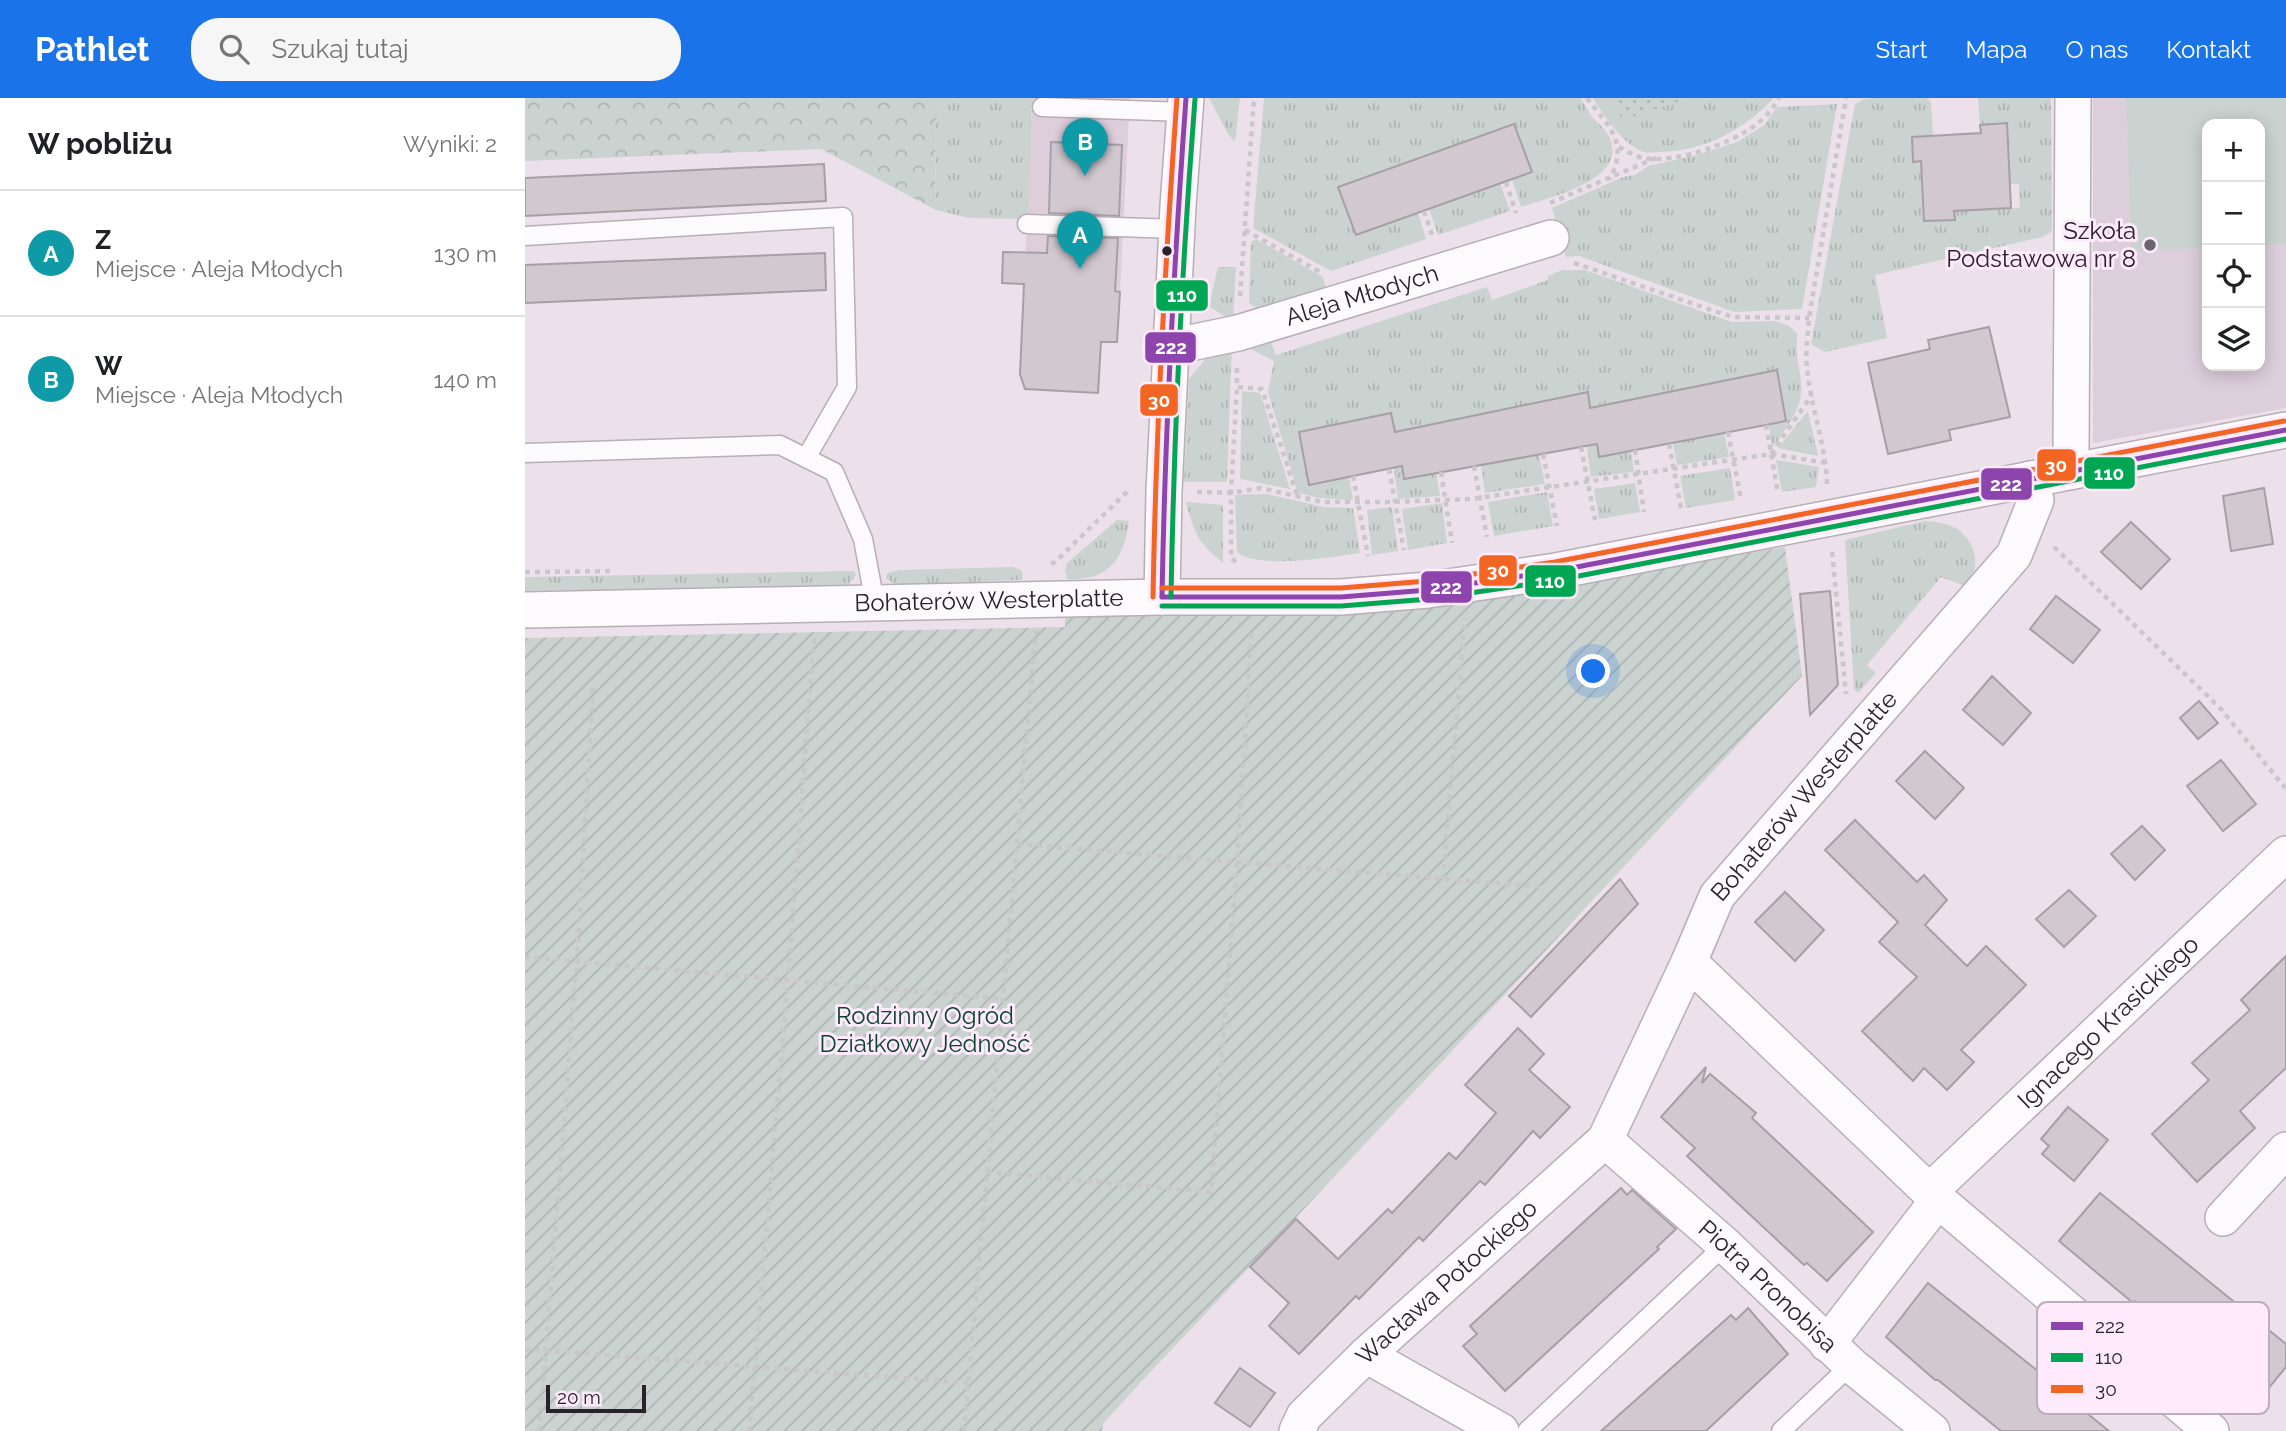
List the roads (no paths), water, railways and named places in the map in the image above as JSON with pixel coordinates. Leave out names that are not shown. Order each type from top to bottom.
[{"type":"street","points":[[2073,98],[2073,471]]},
{"type":"street","points":[[1162,597],[1164,491],[1185,105]]},
{"type":"street","name":"Aleja Młodych","points":[[1171,347],[1238,333],[1553,236]]},
{"type":"street","name":"Bohaterów Westerplatte","points":[[525,610],[1162,597],[1341,597],[1429,590],[1556,571],[2286,430]]},
{"type":"street","name":"Bohaterów Westerplatte","points":[[1605,1140],[1717,896],[2014,555],[2036,500],[2030,479]]},
{"type":"street","name":"Ignacego Krasickiego","points":[[1839,1354],[1934,1196],[2286,854]]},
{"type":"street","points":[[1689,962],[1934,1196],[2059,1302]]},
{"type":"street","name":"Piotra Pronobisa","points":[[1605,1140],[1725,1245],[1839,1354],[1932,1431]]},
{"type":"street","name":"Wacława Potockiego","points":[[1297,1431],[1304,1416],[1366,1355],[1605,1140]]},
{"type":"street","points":[[2223,1218],[2286,1150]]},
{"type":"street","points":[[1366,1355],[1501,1431]]},
{"type":"street","points":[[2191,1414],[2211,1431]]},
{"type":"lane","points":[[1042,107],[1185,105]]},
{"type":"lane","points":[[525,236],[843,217],[847,387],[806,458]]},
{"type":"lane","points":[[1027,224],[1177,229]]},
{"type":"lane","points":[[525,453],[780,445],[834,472],[863,539],[875,603]]},
{"type":"lane","points":[[1527,1431],[1725,1245]]},
{"type":"lane","points":[[1781,1431],[1839,1354]]},
{"type":"place","name":"W","points":[[1085,176]]},
{"type":"place","name":"Szkoła Podstawowa nr 8","points":[[2150,245]]},
{"type":"place","name":"Z","points":[[1080,269]]},
{"type":"park label","name":"Rodzinny Ogród Działkowy Jedność","points":[[925,1030]]}]
